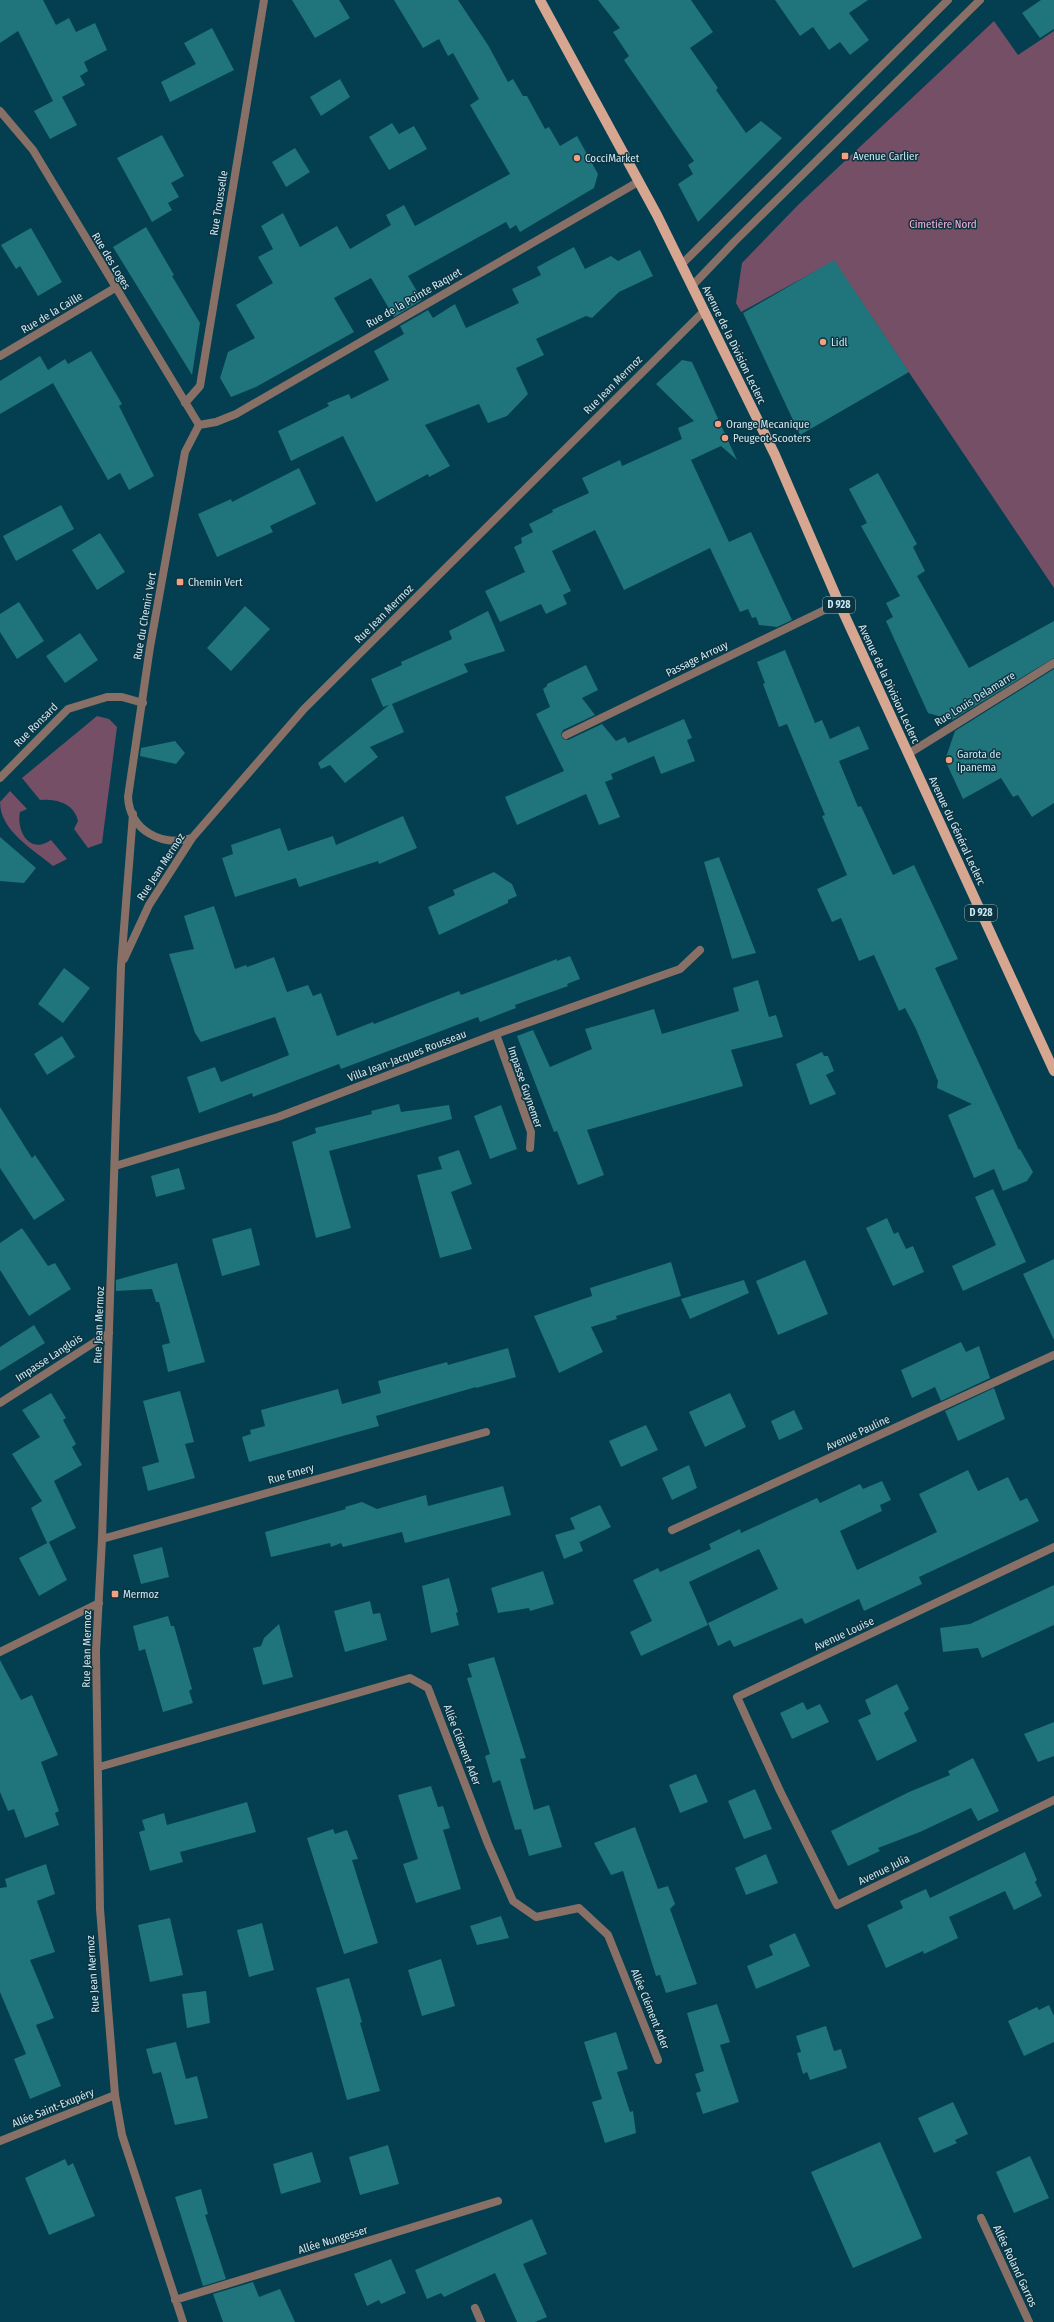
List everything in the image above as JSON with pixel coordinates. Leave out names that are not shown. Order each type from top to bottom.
[{"type":"main road","name":"Avenue de la Division Leclerc","points":[[540,0],[657,216],[775,455],[839,603],[908,754]]},
{"type":"main road","name":"Avenue du Général Leclerc","points":[[908,754],[1054,1071]]},
{"type":"street","name":"Rue Trousselle","points":[[185,403],[200,386],[264,0]]},
{"type":"street","points":[[681,264],[948,0]]},
{"type":"street","points":[[692,286],[735,241],[980,0]]},
{"type":"street","name":"Rue des Loges","points":[[0,111],[33,150],[199,425]]},
{"type":"street","name":"Rue de la Pointe Raquet","points":[[199,425],[216,422],[236,414],[638,182]]},
{"type":"street","name":"Rue de la Caille","points":[[0,356],[115,288]]},
{"type":"street","name":"Rue Jean Mermoz","points":[[121,966],[149,905],[192,838],[304,709],[704,311]]},
{"type":"street","name":"Rue du Chemin Vert","points":[[133,814],[128,797],[143,703],[150,647],[185,452],[199,425]]},
{"type":"street","name":"Passage Arrouy","points":[[566,735],[839,603]]},
{"type":"street","name":"Rue Louis Delamarre","points":[[908,754],[1054,663]]},
{"type":"street","name":"Rue Ronsard","points":[[0,778],[68,709],[107,697],[122,697],[143,703]]},
{"type":"street","points":[[133,814],[137,823],[154,837],[173,842],[192,838]]},
{"type":"street","name":"Rue Jean Mermoz","points":[[133,814],[121,966],[102,1539],[96,1651],[99,1767],[100,1909],[115,2095],[122,2136],[183,2322]]},
{"type":"street","name":"Villa Jean-Jacques Rousseau","points":[[115,1166],[278,1117],[496,1034],[680,969],[700,950]]},
{"type":"street","name":"Impasse Guynemer","points":[[496,1034],[530,1132],[530,1148]]},
{"type":"street","name":"Impasse Langlois","points":[[0,1403],[109,1333]]},
{"type":"street","name":"Avenue Pauline","points":[[672,1530],[1054,1355]]},
{"type":"street","name":"Rue Emery","points":[[102,1539],[486,1432]]},
{"type":"street","name":"Avenue Louise","points":[[780,1792],[737,1697],[1054,1547]]},
{"type":"street","points":[[0,1652],[99,1603]]},
{"type":"street","name":"Allée Clément Ader","points":[[99,1767],[410,1678],[428,1688],[488,1844],[513,1901],[536,1917],[579,1908],[608,1935],[658,2060]]},
{"type":"street","name":"Avenue Julia","points":[[780,1792],[837,1904],[1054,1800]]},
{"type":"street","name":"Allée Saint-Exupéry","points":[[0,2141],[115,2095]]},
{"type":"street","name":"Allée Nungesser","points":[[175,2300],[498,2201]]},
{"type":"street","name":"Allée Roland Garros","points":[[981,2218],[1029,2322]]},
{"type":"street","points":[[475,2308],[481,2322]]},
{"type":"green space","name":"Cimetière Nord","points":[[994,21],[1018,55],[1054,31],[1054,588],[834,261],[741,312],[736,303],[742,263],[798,205]]},
{"type":"green space","points":[[97,716],[109,719],[117,727],[102,843],[88,848],[74,829],[78,821],[73,810],[64,803],[58,801],[40,800],[22,778]]},
{"type":"green space","points":[[10,791],[27,809],[20,812],[19,819],[20,826],[26,839],[37,845],[51,840],[67,859],[53,866],[27,846],[11,831],[1,812],[0,802]]},
{"type":"building","points":[[0,0],[43,0],[56,25],[69,18],[76,32],[95,23],[107,50],[84,62],[88,71],[80,76],[85,85],[62,97],[77,125],[50,139],[34,111],[53,101],[18,31],[0,43]]},
{"type":"building","points":[[292,0],[339,0],[350,18],[315,38]]},
{"type":"building","points":[[394,0],[458,0],[488,45],[508,82],[513,79],[523,96],[527,96],[545,129],[549,127],[560,146],[577,136],[598,174],[594,188],[520,232],[516,225],[510,229],[506,222],[408,276],[422,300],[394,317],[371,278],[334,298],[354,332],[256,387],[231,397],[220,378],[228,352],[255,338],[236,305],[273,283],[258,257],[273,249],[261,226],[283,213],[300,247],[337,226],[350,249],[391,225],[386,215],[404,205],[415,226],[510,174],[470,105],[479,99],[453,53],[448,56],[439,39],[423,48]]},
{"type":"building","points":[[598,0],[691,0],[713,32],[690,48],[718,88],[716,90],[746,133],[761,121],[782,138],[698,222],[678,184],[693,174],[688,165],[694,161],[624,60],[629,56],[613,32],[620,28]]},
{"type":"building","points":[[775,0],[868,0],[849,13],[869,40],[850,55],[840,42],[829,50],[813,27],[800,36]]},
{"type":"building","points":[[1041,0],[1054,0],[1054,29],[1040,38],[1022,13]]},
{"type":"building","points":[[212,28],[234,70],[170,102],[161,82],[196,64],[184,43]]},
{"type":"building","points":[[340,79],[350,97],[321,116],[310,97]]},
{"type":"building","points":[[392,123],[399,134],[414,126],[427,149],[389,170],[369,137]]},
{"type":"building","points":[[162,135],[184,176],[171,183],[179,197],[168,203],[172,210],[152,222],[117,158]]},
{"type":"building","points":[[295,148],[310,172],[286,187],[272,162]]},
{"type":"building","points":[[146,227],[174,275],[172,276],[200,323],[192,375],[113,247]]},
{"type":"building","points":[[31,228],[62,282],[38,296],[20,266],[16,269],[1,245]]},
{"type":"building","points":[[574,247],[585,269],[611,256],[618,261],[640,250],[653,276],[619,292],[592,318],[586,316],[536,339],[544,355],[516,368],[528,394],[507,416],[488,423],[479,404],[425,425],[450,466],[429,477],[428,474],[376,502],[343,436],[291,461],[278,431],[329,406],[327,403],[349,394],[351,399],[389,380],[374,351],[404,334],[400,326],[428,310],[433,318],[455,304],[466,328],[519,303],[512,289],[541,275],[537,267]]},
{"type":"building","name":"Lidl","points":[[834,260],[909,372],[800,435],[743,313]]},
{"type":"building","points":[[91,351],[122,404],[119,406],[154,476],[129,490],[120,473],[108,480],[53,383],[0,414],[0,381],[40,356],[48,370],[65,359],[68,364]]},
{"type":"building","points":[[682,360],[692,362],[737,460],[721,446],[691,460],[729,542],[751,532],[792,620],[777,627],[759,625],[756,617],[752,618],[748,609],[740,612],[710,548],[624,590],[595,530],[552,551],[571,591],[563,595],[567,604],[546,614],[541,604],[500,622],[485,591],[525,572],[514,547],[522,543],[521,538],[533,532],[529,524],[553,512],[552,510],[589,493],[582,478],[620,460],[622,466],[682,439],[678,428],[694,421],[656,384]]},
{"type":"building","points":[[299,468],[316,504],[270,526],[273,532],[217,557],[198,514],[231,499],[232,502]]},
{"type":"building","points":[[878,473],[917,544],[913,547],[925,571],[917,576],[969,668],[1054,621],[1054,658],[952,720],[928,713],[886,621],[893,617],[886,603],[900,596],[861,526],[867,523],[849,489]]},
{"type":"building","points":[[61,505],[74,529],[16,561],[3,536]]},
{"type":"building","points":[[100,533],[125,572],[97,590],[72,550]]},
{"type":"building","points":[[19,602],[44,641],[17,659],[0,632],[0,614]]},
{"type":"building","points":[[245,606],[270,629],[231,671],[207,648]]},
{"type":"building","points":[[488,611],[505,651],[464,664],[468,672],[392,704],[404,732],[370,747],[378,757],[345,783],[330,765],[321,769],[318,763],[389,705],[383,707],[371,679],[402,665],[401,662],[452,639],[449,631]]},
{"type":"building","points":[[80,633],[98,660],[65,683],[46,656]]},
{"type":"building","points":[[785,650],[815,723],[822,720],[830,739],[859,726],[869,749],[839,761],[858,807],[861,806],[893,875],[914,865],[958,959],[935,968],[1019,1150],[1020,1149],[1033,1172],[1027,1181],[1003,1191],[994,1169],[974,1178],[948,1115],[972,1104],[937,1088],[938,1081],[916,1029],[905,1008],[899,1011],[874,955],[859,961],[841,918],[832,922],[817,889],[847,875],[822,816],[825,815],[787,724],[779,727],[763,684],[765,683],[757,662]]},
{"type":"building","points":[[586,665],[598,690],[582,698],[595,715],[563,730],[561,734],[563,739],[568,740],[602,724],[616,741],[625,737],[628,743],[684,719],[692,738],[687,740],[695,761],[661,774],[654,756],[611,774],[613,779],[605,782],[620,817],[599,825],[586,794],[517,825],[505,797],[564,771],[536,714],[550,707],[543,689],[547,686],[547,684]]},
{"type":"building","points":[[1054,669],[1054,803],[1032,817],[1018,795],[1013,797],[1001,778],[963,799],[945,760],[955,731]]},
{"type":"building","points":[[175,741],[185,753],[176,764],[140,756],[141,748]]},
{"type":"building","points":[[403,816],[417,848],[379,864],[378,861],[299,887],[296,878],[235,897],[222,858],[233,854],[231,845],[280,828],[288,851],[333,836],[336,845]]},
{"type":"building","points":[[0,837],[36,868],[24,883],[0,881]]},
{"type":"building","points":[[719,857],[756,953],[732,959],[704,862]]},
{"type":"building","points":[[494,872],[512,884],[517,896],[508,900],[508,903],[439,935],[428,907],[455,895],[453,890]]},
{"type":"building","points":[[214,906],[235,969],[246,965],[247,967],[274,957],[287,992],[308,985],[313,996],[321,993],[337,1036],[373,1022],[374,1024],[459,991],[461,995],[557,959],[557,961],[570,956],[580,979],[567,984],[568,986],[515,1005],[516,1008],[480,1022],[478,1017],[341,1069],[339,1064],[253,1097],[252,1093],[199,1113],[187,1077],[215,1067],[221,1082],[289,1055],[275,1017],[201,1042],[195,1033],[169,954],[194,949],[184,916]]},
{"type":"building","points":[[64,968],[90,988],[63,1023],[38,1004]]},
{"type":"building","points":[[758,980],[769,1017],[776,1015],[783,1037],[731,1050],[743,1086],[587,1130],[604,1175],[578,1185],[557,1131],[554,1132],[517,1036],[533,1030],[550,1067],[592,1049],[585,1029],[654,1009],[662,1034],[739,1011],[733,988]]},
{"type":"building","points":[[62,1036],[75,1057],[47,1075],[34,1054]]},
{"type":"building","points":[[822,1052],[824,1056],[828,1056],[834,1071],[826,1075],[836,1094],[810,1105],[796,1064]]},
{"type":"building","points":[[399,1104],[401,1112],[449,1105],[452,1119],[329,1151],[351,1228],[316,1238],[292,1142],[316,1133],[315,1128],[372,1114],[371,1111]]},
{"type":"building","points":[[501,1105],[517,1149],[490,1159],[474,1116]]},
{"type":"building","points":[[0,1107],[32,1158],[35,1155],[65,1200],[34,1220],[0,1168]]},
{"type":"building","points":[[459,1150],[472,1184],[451,1192],[472,1249],[440,1258],[417,1175],[442,1169],[438,1157]]},
{"type":"building","points":[[179,1168],[185,1189],[156,1197],[151,1176]]},
{"type":"building","points":[[993,1189],[1026,1262],[963,1291],[952,1266],[996,1245],[975,1197]]},
{"type":"building","points":[[887,1218],[894,1234],[898,1232],[906,1249],[913,1246],[924,1272],[893,1286],[866,1228]]},
{"type":"building","points":[[22,1228],[48,1266],[55,1263],[71,1289],[29,1316],[0,1270],[0,1243]]},
{"type":"building","points":[[251,1228],[260,1265],[222,1276],[212,1239]]},
{"type":"building","points":[[1054,1259],[1054,1340],[1023,1274]]},
{"type":"building","points":[[805,1260],[828,1314],[778,1335],[756,1281]]},
{"type":"building","points":[[671,1262],[681,1296],[616,1316],[617,1319],[591,1327],[603,1352],[559,1373],[534,1316],[592,1296],[590,1288]]},
{"type":"building","points":[[177,1263],[205,1362],[168,1372],[162,1345],[170,1343],[159,1302],[156,1302],[152,1289],[116,1291],[116,1280]]},
{"type":"building","points":[[744,1280],[749,1293],[690,1319],[681,1299]]},
{"type":"building","points":[[34,1325],[45,1343],[0,1371],[0,1347]]},
{"type":"building","points":[[961,1342],[966,1352],[979,1346],[990,1378],[941,1401],[935,1387],[912,1398],[901,1370]]},
{"type":"building","points":[[508,1348],[516,1377],[376,1416],[379,1426],[249,1462],[242,1437],[251,1434],[250,1430],[265,1426],[261,1410],[338,1389],[342,1404],[381,1393],[378,1381],[447,1362],[448,1365]]},
{"type":"building","points":[[994,1388],[1005,1419],[958,1441],[945,1411]]},
{"type":"building","points":[[180,1391],[194,1442],[185,1444],[195,1478],[148,1491],[142,1467],[159,1462],[143,1401]]},
{"type":"building","points":[[51,1393],[66,1418],[63,1420],[76,1444],[72,1447],[82,1465],[54,1481],[76,1528],[47,1543],[31,1508],[42,1501],[12,1454],[40,1437],[22,1410]]},
{"type":"building","points":[[730,1393],[746,1427],[705,1447],[689,1412]]},
{"type":"building","points":[[794,1410],[803,1429],[779,1440],[771,1421]]},
{"type":"building","points":[[646,1425],[658,1450],[621,1467],[609,1441]]},
{"type":"building","points":[[689,1465],[697,1488],[672,1500],[662,1478]]},
{"type":"building","points":[[968,1470],[978,1491],[1008,1477],[1020,1501],[1027,1498],[1039,1521],[919,1577],[922,1584],[864,1611],[859,1599],[805,1624],[802,1618],[734,1647],[730,1640],[718,1646],[708,1623],[778,1589],[759,1549],[689,1582],[708,1625],[641,1656],[630,1632],[652,1621],[633,1580],[658,1568],[660,1572],[711,1549],[709,1544],[740,1529],[741,1533],[817,1498],[820,1503],[860,1484],[863,1489],[882,1481],[891,1500],[880,1505],[882,1511],[840,1531],[857,1570],[937,1532],[919,1494]]},
{"type":"building","points":[[503,1486],[511,1515],[405,1543],[402,1532],[343,1547],[341,1543],[331,1547],[330,1543],[271,1557],[265,1532],[346,1509],[345,1507],[362,1502],[377,1509],[426,1495],[428,1506]]},
{"type":"building","points":[[600,1505],[611,1527],[580,1542],[579,1541],[583,1551],[564,1559],[555,1535],[575,1529],[570,1518]]},
{"type":"building","points":[[49,1542],[67,1580],[39,1596],[19,1558]]},
{"type":"building","points":[[162,1547],[169,1577],[141,1584],[133,1555]]},
{"type":"building","points":[[543,1571],[554,1604],[530,1611],[529,1608],[498,1613],[491,1588]]},
{"type":"building","points":[[449,1578],[458,1612],[456,1613],[459,1625],[431,1633],[422,1586]]},
{"type":"building","points":[[1054,1585],[1054,1625],[982,1658],[978,1648],[943,1652],[940,1628],[970,1624]]},
{"type":"building","points":[[370,1601],[373,1614],[380,1613],[387,1640],[345,1652],[334,1611]]},
{"type":"building","points":[[168,1616],[171,1626],[174,1626],[192,1689],[189,1691],[193,1703],[163,1712],[145,1649],[139,1651],[133,1626]]},
{"type":"building","points":[[279,1624],[293,1677],[263,1685],[253,1648],[261,1646],[264,1638]]},
{"type":"building","points":[[494,1657],[526,1758],[520,1759],[534,1810],[549,1805],[562,1847],[529,1856],[521,1829],[515,1830],[500,1780],[493,1783],[485,1756],[490,1754],[467,1678],[472,1677],[468,1664]]},
{"type":"building","points":[[0,1660],[21,1700],[32,1695],[58,1755],[41,1762],[59,1811],[55,1813],[59,1825],[25,1838],[14,1809],[8,1811],[0,1792]]},
{"type":"building","points":[[897,1684],[909,1709],[904,1713],[917,1741],[877,1761],[858,1720],[871,1714],[865,1700]]},
{"type":"building","points":[[803,1702],[807,1710],[820,1704],[829,1722],[792,1739],[780,1713]]},
{"type":"building","points":[[1054,1722],[1054,1756],[1038,1762],[1024,1734]]},
{"type":"building","points":[[973,1758],[999,1811],[978,1821],[971,1808],[920,1832],[878,1848],[880,1851],[848,1866],[831,1831],[909,1792],[950,1775],[948,1771]]},
{"type":"building","points":[[696,1774],[708,1802],[680,1813],[669,1785]]},
{"type":"building","points":[[431,1786],[438,1807],[443,1806],[450,1828],[443,1830],[461,1889],[416,1903],[403,1864],[418,1859],[398,1795]]},
{"type":"building","points":[[755,1789],[772,1829],[744,1839],[728,1801]]},
{"type":"building","points":[[247,1802],[256,1832],[180,1852],[183,1862],[150,1871],[139,1832],[145,1830],[142,1820],[164,1813],[167,1825]]},
{"type":"building","points":[[635,1827],[658,1889],[668,1886],[675,1904],[670,1909],[697,1984],[666,1993],[660,1975],[656,1976],[623,1871],[611,1875],[594,1843]]},
{"type":"building","points":[[333,1829],[335,1834],[347,1830],[358,1859],[352,1860],[378,1943],[344,1954],[307,1838]]},
{"type":"building","points":[[1025,1852],[1037,1880],[1035,1882],[1042,1896],[1014,1910],[1005,1891],[949,1917],[958,1938],[924,1954],[923,1951],[886,1968],[867,1925],[903,1908],[900,1901],[926,1889],[930,1898]]},
{"type":"building","points":[[766,1854],[778,1883],[746,1895],[735,1868]]},
{"type":"building","points":[[46,1864],[55,1894],[37,1901],[55,1952],[30,1960],[54,2018],[36,2025],[61,2086],[30,2099],[14,2059],[26,2054],[0,1992],[0,1888],[7,1887],[5,1879]]},
{"type":"building","points":[[501,1916],[509,1938],[477,1945],[470,1926]]},
{"type":"building","points":[[170,1918],[183,1975],[150,1982],[138,1925]]},
{"type":"building","points":[[262,1923],[274,1970],[249,1977],[237,1930]]},
{"type":"building","points":[[795,1933],[810,1966],[756,1989],[747,1966],[773,1955],[769,1945]]},
{"type":"building","points":[[441,1959],[455,2006],[422,2016],[408,1970]]},
{"type":"building","points":[[349,1978],[362,2022],[360,2023],[380,2091],[347,2100],[316,1988]]},
{"type":"building","points":[[206,1991],[210,2023],[187,2028],[182,1994]]},
{"type":"building","points":[[717,2004],[730,2042],[720,2045],[739,2102],[703,2114],[696,2093],[701,2091],[695,2074],[704,2071],[687,2013]]},
{"type":"building","points":[[1049,2005],[1054,2016],[1054,2042],[1024,2056],[1008,2021],[1037,2007],[1039,2010]]},
{"type":"building","points":[[826,2026],[834,2051],[841,2049],[847,2068],[810,2080],[807,2072],[803,2074],[797,2053],[801,2052],[796,2036]]},
{"type":"building","points":[[616,2032],[628,2069],[617,2072],[630,2112],[633,2111],[636,2133],[605,2143],[592,2102],[602,2099],[584,2042]]},
{"type":"building","points":[[176,2042],[186,2079],[197,2076],[208,2118],[175,2125],[161,2072],[153,2074],[146,2049]]},
{"type":"building","points":[[953,2102],[968,2134],[955,2140],[957,2143],[934,2153],[918,2118]]},
{"type":"building","points":[[880,2142],[922,2238],[853,2268],[811,2172]]},
{"type":"building","points":[[388,2145],[399,2184],[360,2195],[349,2157]]},
{"type":"building","points":[[312,2152],[321,2182],[281,2194],[273,2164]]},
{"type":"building","points":[[1030,2156],[1049,2198],[1014,2213],[996,2172]]},
{"type":"building","points":[[65,2159],[68,2166],[73,2163],[95,2216],[49,2235],[25,2178]]},
{"type":"building","points":[[201,2189],[208,2214],[205,2215],[226,2279],[203,2286],[175,2197]]},
{"type":"building","points":[[532,2219],[547,2254],[523,2264],[547,2317],[535,2322],[517,2322],[495,2273],[444,2297],[441,2293],[427,2299],[415,2270]]},
{"type":"building","points":[[391,2259],[406,2293],[381,2304],[379,2300],[367,2306],[354,2274]]},
{"type":"building","points":[[253,2282],[259,2297],[280,2289],[295,2322],[223,2322],[213,2294]]},
{"type":"place","name":"Avenue Carlier","points":[[845,156]]},
{"type":"place","name":"CocciMarket","points":[[577,158]]},
{"type":"place","name":"Lidl","points":[[823,342]]},
{"type":"place","name":"Orange Mecanique","points":[[718,424]]},
{"type":"place","name":"Peugeot Scooters","points":[[725,438]]},
{"type":"place","name":"Chemin Vert","points":[[180,582]]},
{"type":"place","name":"Garota de Ipanema","points":[[949,760]]},
{"type":"place","name":"Mermoz","points":[[115,1594]]}]
